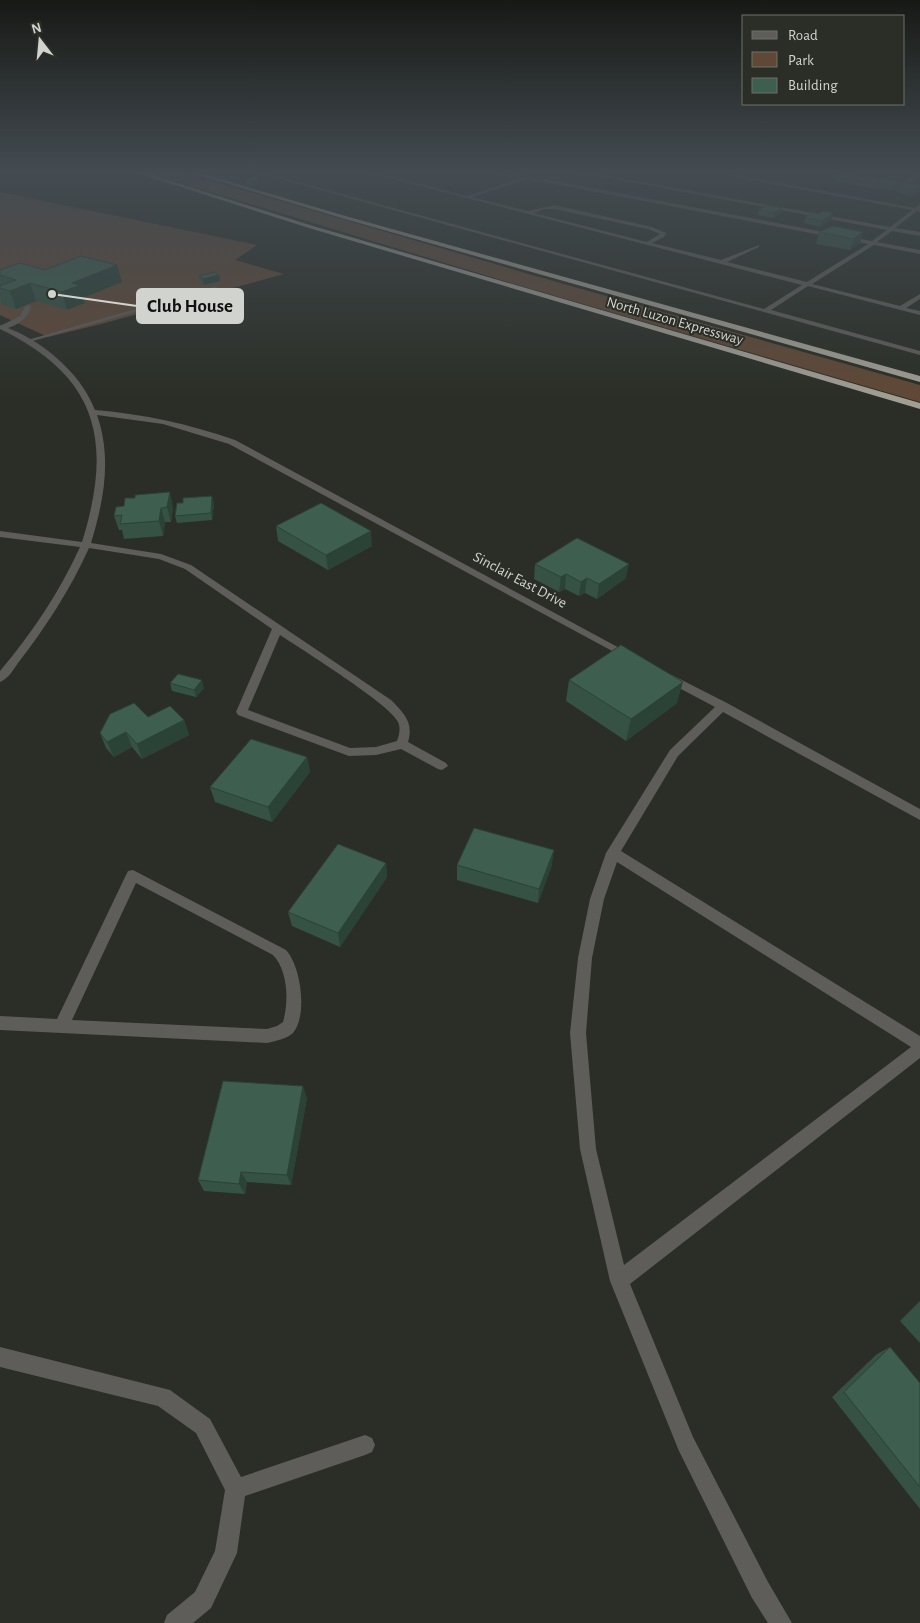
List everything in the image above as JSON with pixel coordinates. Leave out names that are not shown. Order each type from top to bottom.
[{"type":"highway","name":"North Luzon Expressway","points":[[383,248],[920,406]]},
{"type":"highway","name":"North Luzon Expressway","points":[[453,248],[920,379]]},
{"type":"street","points":[[534,248],[920,354]]},
{"type":"street","points":[[665,248],[920,313]]},
{"type":"street","points":[[720,263],[753,248]]},
{"type":"street","points":[[765,311],[865,248]]},
{"type":"street","points":[[897,248],[920,252]]},
{"type":"street","points":[[27,341],[216,288]]},
{"type":"street","points":[[901,308],[920,296]]},
{"type":"street","points":[[1,327],[25,316],[28,306]]},
{"type":"street","points":[[0,678],[28,645],[56,604],[86,545],[97,501],[102,469],[99,438],[92,412],[81,389],[68,374],[27,341],[1,327]]},
{"type":"street","name":"Sinclair East Drive","points":[[92,412],[139,416],[199,429],[232,442],[644,664]]},
{"type":"street","points":[[0,534],[161,557],[188,567],[278,628],[387,703],[402,717],[407,731],[402,744],[386,750],[368,753],[349,752],[242,712],[278,628]]},
{"type":"street","points":[[661,673],[920,814]]},
{"type":"street","points":[[723,706],[674,753],[613,853],[597,900],[585,958],[578,1032],[588,1149],[619,1281],[686,1444],[760,1590],[781,1623]]},
{"type":"street","points":[[402,744],[442,766]]},
{"type":"street","points":[[613,853],[920,1044]]},
{"type":"street","points":[[0,1023],[267,1036],[281,1032],[289,1027],[294,1016],[291,971],[289,964],[278,951],[133,876],[62,1025]]},
{"type":"street","points":[[619,1281],[920,1048]]},
{"type":"street","points":[[0,1357],[163,1397],[202,1426],[236,1489],[226,1553],[202,1600],[175,1623]]},
{"type":"street","points":[[236,1489],[365,1445]]},
{"type":"green space","points":[[0,248],[253,248],[235,260],[284,274],[48,337],[0,315]]},
{"type":"green space","points":[[395,248],[439,248],[920,385],[920,402]]},
{"type":"building","points":[[81,256],[117,265],[72,283],[80,285],[62,292],[30,283],[10,291],[0,288],[0,286],[16,280],[0,275],[0,270],[20,263],[45,270]]},
{"type":"building","points":[[215,272],[219,275],[203,279],[199,276]]},
{"type":"building","points":[[170,492],[167,507],[161,508],[159,521],[120,524],[122,515],[114,516],[116,507],[124,506],[125,498],[135,498],[135,495]]},
{"type":"building","points":[[212,496],[211,513],[175,516],[177,503],[183,503],[183,498]]},
{"type":"building","points":[[321,503],[371,531],[326,555],[276,526]]},
{"type":"building","points":[[577,538],[629,564],[599,584],[587,578],[581,582],[566,574],[561,577],[535,564]]},
{"type":"building","points":[[621,645],[683,682],[631,719],[569,680]]},
{"type":"building","points":[[178,674],[202,680],[194,690],[170,683]]},
{"type":"building","points":[[134,703],[148,717],[170,706],[184,720],[137,744],[126,732],[107,742],[100,733],[110,714]]},
{"type":"building","points":[[251,739],[307,757],[268,807],[210,787]]},
{"type":"building","points":[[474,828],[554,850],[539,889],[457,865]]},
{"type":"building","points":[[338,844],[386,863],[338,933],[288,912]]},
{"type":"building","points":[[223,1081],[303,1086],[287,1175],[241,1172],[239,1184],[198,1180]]},
{"type":"building","points":[[890,1347],[920,1383],[920,1487],[844,1392]]},
{"type":"place","name":"Club House","points":[[52,294]]}]
